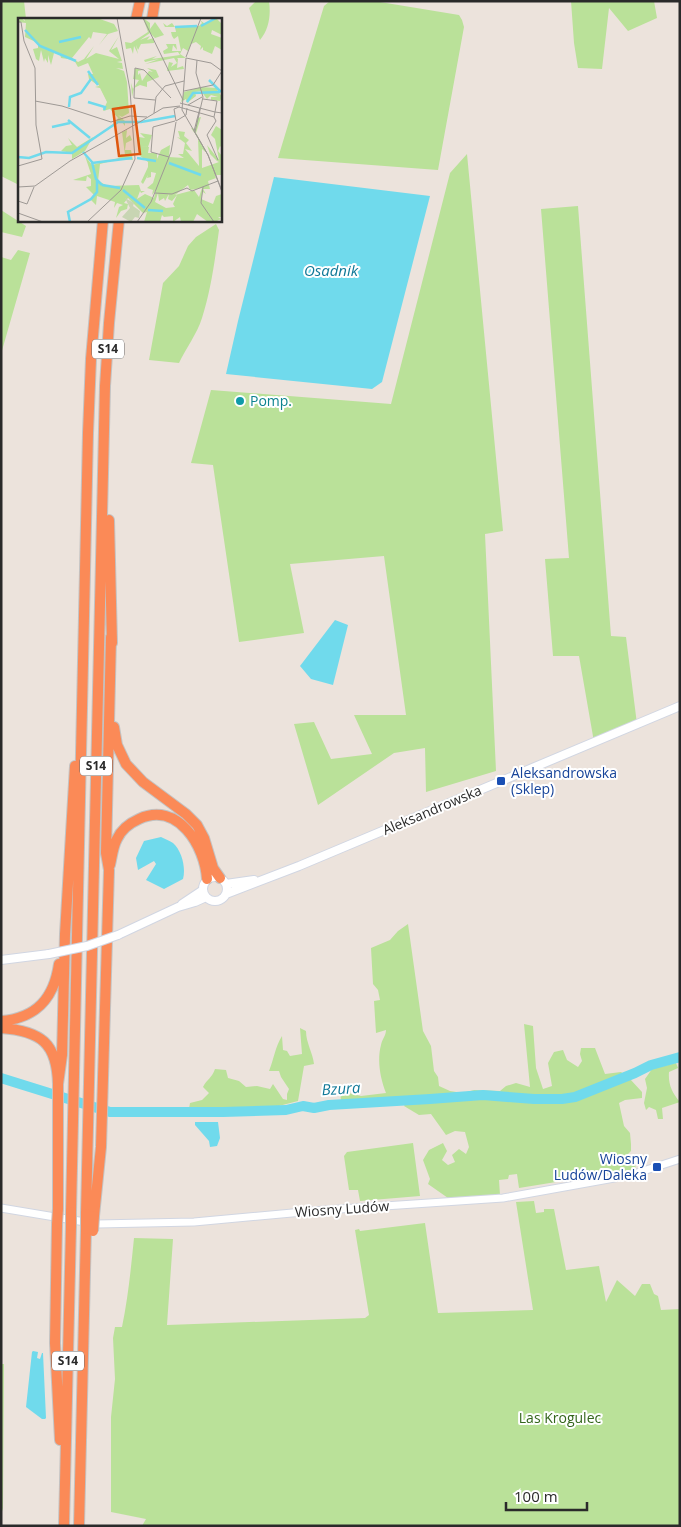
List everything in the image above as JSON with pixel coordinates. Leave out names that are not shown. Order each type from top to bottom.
[{"type":"highway","points":[[136,18],[140,1]]},
{"type":"highway","points":[[152,18],[156,1]]},
{"type":"highway","name":"S14","points":[[64,1526],[91,359],[103,221]]},
{"type":"highway","name":"S14","points":[[79,1526],[85,1276],[90,1230],[88,1115],[104,439],[109,323],[119,221]]},
{"type":"highway","points":[[104,439],[108,486],[114,727],[117,745],[121,756],[133,773],[142,782],[186,814],[197,825],[204,838],[213,868],[223,881]]},
{"type":"highway","points":[[90,1215],[100,1156],[109,870],[106,853],[112,637]]},
{"type":"highway","points":[[58,1084],[62,1055],[65,934],[73,789],[82,693]]},
{"type":"highway","points":[[109,870],[117,838],[129,824],[143,817],[153,815],[172,818],[180,822],[191,834],[200,848],[207,879]]},
{"type":"highway","points":[[1,1020],[13,1020],[24,1016],[36,1010],[45,1002],[55,986],[65,934]]},
{"type":"highway","points":[[1,1028],[25,1031],[42,1040],[54,1055],[58,1071],[58,1224],[55,1343],[56,1386],[65,1495]]},
{"type":"main road","name":"Aleksandrowska","points":[[226,894],[299,866],[680,706]]},
{"type":"main road","points":[[213,876],[223,881],[226,894],[224,897],[216,901],[209,899],[204,893],[203,886],[207,879],[213,876]]},
{"type":"main road","name":"Aleksandrowska","points":[[223,881],[267,878]]},
{"type":"main road","points":[[1,960],[49,954],[87,946],[118,935],[204,893]]},
{"type":"street","name":"Wiosny Ludów","points":[[1,1208],[97,1224],[194,1222],[339,1209],[503,1198],[630,1175],[680,1159]]},
{"type":"green space","points":[[1,1],[24,1],[26,18],[18,18],[18,184],[1,176]]},
{"type":"green space","points":[[256,1],[269,1],[270,6],[267,27],[260,40],[249,8]]},
{"type":"green space","points":[[330,1],[374,1],[459,15],[464,27],[438,170],[278,158],[324,6]]},
{"type":"green space","points":[[571,1],[654,1],[657,18],[628,31],[609,8],[602,69],[578,68]]},
{"type":"green space","points":[[467,154],[503,531],[485,534],[496,771],[426,792],[425,748],[394,753],[318,805],[294,724],[314,722],[331,759],[372,754],[354,715],[406,715],[384,556],[290,564],[304,633],[239,642],[213,465],[191,463],[211,390],[391,404],[450,173]]},
{"type":"green space","points":[[578,206],[611,636],[626,637],[637,724],[594,742],[579,656],[553,656],[545,559],[569,558],[541,209]]},
{"type":"green space","points":[[1,210],[26,226],[22,237],[1,232]]},
{"type":"green space","points":[[216,224],[219,230],[212,274],[205,307],[197,330],[179,363],[149,360],[163,283],[179,266],[188,246],[196,237]]},
{"type":"green space","points":[[18,250],[30,253],[1,354],[1,257],[11,260]]},
{"type":"green space","points":[[408,924],[423,1031],[431,1046],[434,1071],[438,1077],[439,1086],[450,1091],[463,1093],[474,1090],[500,1091],[506,1086],[516,1083],[530,1087],[524,1024],[533,1026],[536,1068],[543,1089],[552,1086],[548,1063],[554,1052],[563,1050],[567,1060],[578,1067],[582,1061],[581,1048],[595,1048],[605,1074],[621,1072],[642,1092],[642,1098],[625,1100],[619,1103],[624,1126],[630,1133],[631,1151],[625,1157],[626,1161],[635,1164],[636,1169],[519,1188],[517,1174],[509,1175],[508,1179],[499,1180],[500,1195],[448,1198],[428,1184],[430,1179],[423,1160],[429,1150],[443,1143],[447,1151],[442,1160],[448,1165],[455,1162],[452,1155],[459,1149],[466,1154],[469,1147],[465,1132],[455,1131],[446,1135],[431,1114],[419,1115],[404,1106],[409,1098],[341,1101],[340,1091],[361,1096],[386,1093],[379,1063],[381,1045],[386,1030],[376,1033],[374,1001],[380,1000],[378,990],[373,984],[371,948],[390,940]]},
{"type":"green space","points":[[300,1028],[306,1031],[314,1064],[304,1066],[298,1101],[275,1107],[189,1109],[190,1103],[202,1100],[209,1093],[203,1087],[215,1069],[226,1070],[228,1078],[239,1081],[246,1087],[257,1086],[270,1089],[273,1084],[283,1099],[287,1100],[289,1089],[279,1071],[269,1071],[282,1036],[283,1050],[287,1051],[290,1056],[302,1054]]},
{"type":"green space","points":[[676,1063],[678,1068],[669,1072],[669,1080],[673,1092],[680,1102],[662,1108],[663,1119],[658,1119],[656,1110],[649,1107],[646,1110],[644,1103],[647,1088],[645,1079],[652,1069]]},
{"type":"green space","points":[[413,1143],[420,1196],[360,1201],[358,1190],[349,1190],[344,1156],[347,1152]]},
{"type":"green space","name":"Las Krogulec","points":[[534,1201],[536,1213],[544,1212],[544,1209],[554,1209],[566,1270],[599,1266],[606,1302],[617,1280],[635,1296],[642,1284],[650,1284],[654,1294],[658,1296],[661,1310],[680,1309],[680,1526],[142,1526],[146,1519],[111,1512],[111,1417],[115,1379],[113,1338],[115,1327],[122,1327],[128,1294],[134,1238],[173,1239],[167,1325],[365,1318],[369,1315],[355,1230],[425,1223],[438,1313],[533,1310],[516,1202]]},
{"type":"green space","points":[[1,1364],[4,1364],[4,1366],[3,1508],[1,1515]]},
{"type":"water","name":"Osadnik","points":[[274,177],[430,196],[382,382],[372,389],[226,374]]},
{"type":"water","points":[[335,620],[348,625],[333,685],[311,679],[300,666]]},
{"type":"water","points":[[161,837],[176,846],[181,855],[184,870],[183,879],[164,889],[146,880],[156,864],[154,861],[138,870],[136,858],[144,841]]},
{"type":"water","points":[[195,1122],[218,1122],[220,1138],[217,1146],[210,1147],[209,1141],[195,1125]]},
{"type":"water","points":[[33,1351],[38,1352],[37,1358],[40,1359],[43,1353],[45,1419],[42,1419],[26,1407]]},
{"type":"waterway","name":"Bzura","points":[[1,1078],[110,1112],[223,1112],[286,1110],[303,1106],[314,1108],[329,1105],[483,1095],[562,1099],[575,1097],[651,1065],[680,1057]]},
{"type":"place","name":"Pomp.","points":[[240,401]]},
{"type":"place","name":"Aleksandrowska (Sklep)","points":[[501,781]]},
{"type":"place","name":"Wiosny Ludów/Daleka","points":[[657,1167]]}]
